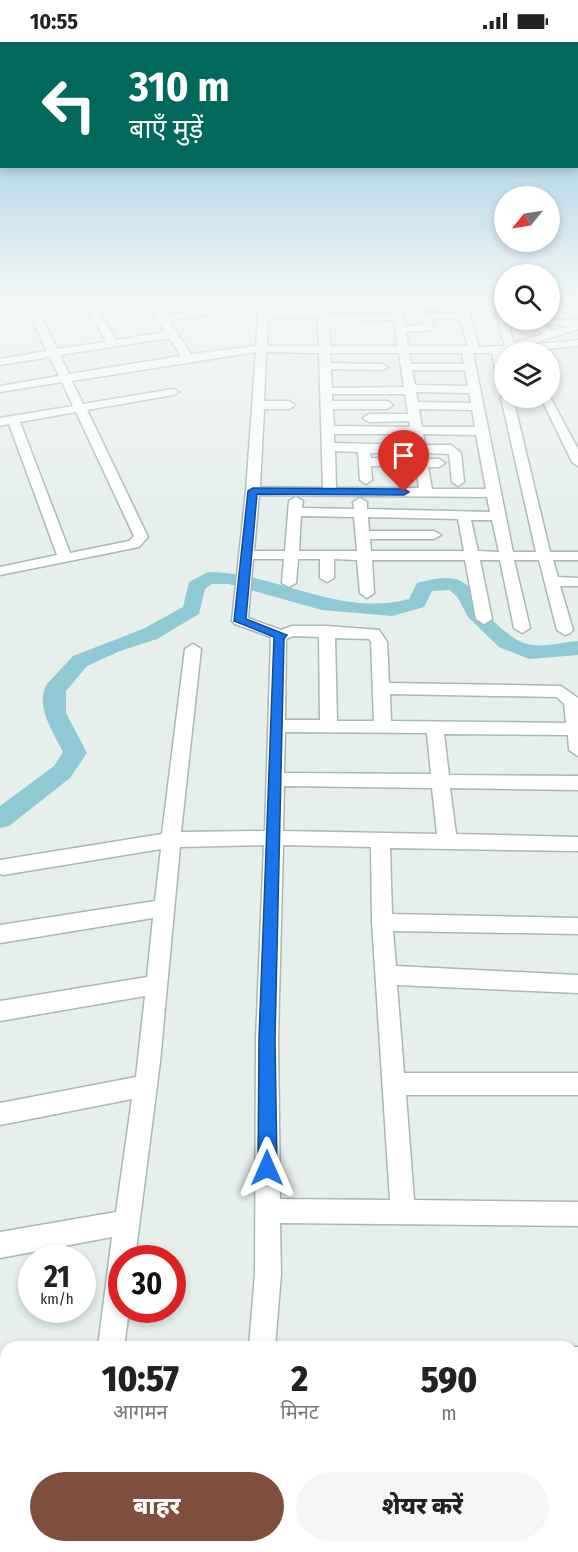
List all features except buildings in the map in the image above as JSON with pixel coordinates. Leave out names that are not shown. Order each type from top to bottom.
[{"type":"street","points":[[0,572],[134,544],[141,537],[61,372]]},
{"type":"street","points":[[0,389],[101,372]]},
{"type":"street","points":[[258,372],[253,491],[240,621],[281,635],[292,631],[374,634],[379,642],[383,727]]},
{"type":"street","points":[[326,372],[330,486]]},
{"type":"street","points":[[358,372],[359,391]]},
{"type":"street","points":[[361,372],[398,378],[440,389],[474,390]]},
{"type":"street","points":[[395,372],[413,411],[425,487]]},
{"type":"street","points":[[393,462],[386,391],[398,378],[399,372]]},
{"type":"street","points":[[398,378],[418,372]]},
{"type":"street","points":[[438,372],[440,389]]},
{"type":"street","points":[[458,482],[472,463],[482,431],[471,372]]},
{"type":"street","points":[[326,391],[386,391]]},
{"type":"street","points":[[65,558],[7,421],[173,392]]},
{"type":"street","points":[[256,405],[289,405]]},
{"type":"street","points":[[327,405],[361,418],[388,418],[416,430],[482,431]]},
{"type":"street","points":[[328,429],[361,418],[388,418],[445,406],[478,407]]},
{"type":"street","points":[[445,406],[449,430]]},
{"type":"street","points":[[509,408],[544,556],[565,630]]},
{"type":"street","points":[[552,408],[578,462]]},
{"type":"street","points":[[328,447],[392,447],[439,463]]},
{"type":"street","points":[[366,447],[361,514],[367,593]]},
{"type":"street","points":[[364,462],[393,462],[451,449],[472,463],[492,488],[522,628]]},
{"type":"street","points":[[425,487],[458,482],[492,488]]},
{"type":"street","points":[[253,491],[297,491],[330,486],[492,488]]},
{"type":"street","points":[[289,583],[297,491]]},
{"type":"street","points":[[295,512],[498,516]]},
{"type":"street","points":[[431,515],[437,555]]},
{"type":"street","points":[[464,516],[470,556],[484,618]]},
{"type":"street","points":[[363,535],[434,535]]},
{"type":"street","points":[[245,555],[578,556]]},
{"type":"street","points":[[327,555],[327,578]]},
{"type":"street","points":[[552,581],[578,582]]},
{"type":"street","points":[[327,632],[329,727]]},
{"type":"street","points":[[262,1341],[268,1274],[267,1039],[278,639],[281,635]]},
{"type":"street","points":[[124,1245],[146,1086],[171,840],[194,649]]},
{"type":"street","points":[[381,688],[553,690],[568,695],[572,702],[578,750]]},
{"type":"street","points":[[277,726],[575,729]]},
{"type":"street","points":[[435,728],[447,840]]},
{"type":"street","points":[[275,779],[578,783]]},
{"type":"street","points":[[3,867],[171,840],[380,839],[578,844]]},
{"type":"street","points":[[380,839],[382,922],[402,1212]]},
{"type":"street","points":[[0,934],[164,908]]},
{"type":"street","points":[[382,922],[578,926]]},
{"type":"street","points":[[386,975],[578,984]]},
{"type":"street","points":[[0,1011],[156,985]]},
{"type":"street","points":[[394,1084],[578,1084]]},
{"type":"street","points":[[0,1114],[146,1086]]},
{"type":"street","points":[[268,1211],[578,1215]]},
{"type":"street","points":[[0,1245],[127,1222]]},
{"type":"street","points":[[112,1341],[114,1323]]},
{"type":"waterway","points":[[0,819],[62,772],[75,753],[55,713],[55,689],[80,661],[113,646],[150,634],[192,610],[196,586],[208,578],[230,578],[322,604],[392,610],[417,603],[424,587],[438,583],[455,584],[466,595],[475,613],[506,642],[529,652],[578,648]]},
{"type":"route","points":[[267,1168],[267,1039],[278,639],[281,635],[240,621],[253,491],[404,492]]}]
